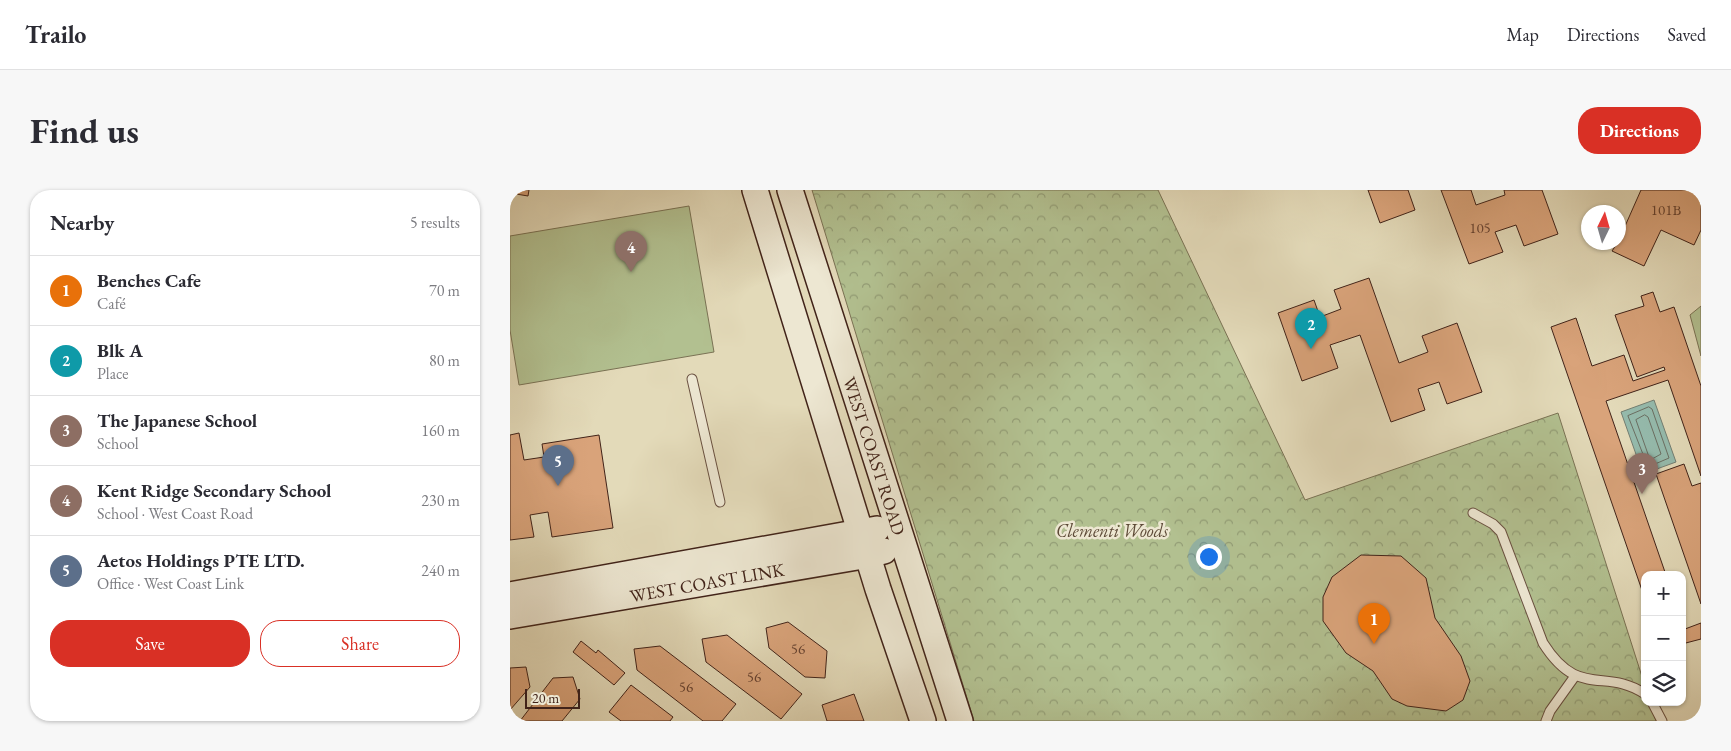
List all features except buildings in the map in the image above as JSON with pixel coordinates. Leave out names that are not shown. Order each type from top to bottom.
[{"type":"main road","name":"WEST COAST ROAD","points":[[755,190],[923,721]]},
{"type":"main road","name":"WEST COAST ROAD","points":[[790,190],[960,721]]},
{"type":"main road","name":"WEST COAST LINK","points":[[510,616],[866,544],[899,535]]},
{"type":"main road","name":"WEST COAST LINK","points":[[510,595],[866,544]]},
{"type":"lane","points":[[692,379],[720,502]]},
{"type":"lane","points":[[1473,513],[1493,524],[1502,532],[1543,643],[1552,658],[1575,676],[1590,681],[1634,687],[1641,691]]},
{"type":"lane","points":[[1546,721],[1550,711],[1575,676]]},
{"type":"lane","points":[[1654,706],[1662,721]]},
{"type":"green space","name":"Clementi Woods","points":[[812,190],[1158,190],[1305,500],[1558,413],[1641,673],[1641,706],[1651,706],[1656,721],[974,721]]},
{"type":"green space","points":[[689,206],[714,352],[519,385],[510,330],[510,236]]},
{"type":"green space","points":[[1701,306],[1701,356],[1690,315]]},
{"type":"water","points":[[1654,400],[1676,462],[1643,474],[1621,412]]},
{"type":"place","name":"Kent Ridge Secondary School","points":[[631,272]]},
{"type":"place","name":"Blk A","points":[[1311,349]]},
{"type":"place","name":"Aetos Holdings PTE LTD.","points":[[558,486]]},
{"type":"place","name":"The Japanese School","points":[[1642,494]]},
{"type":"place","name":"Benches Cafe","points":[[1374,644]]}]
